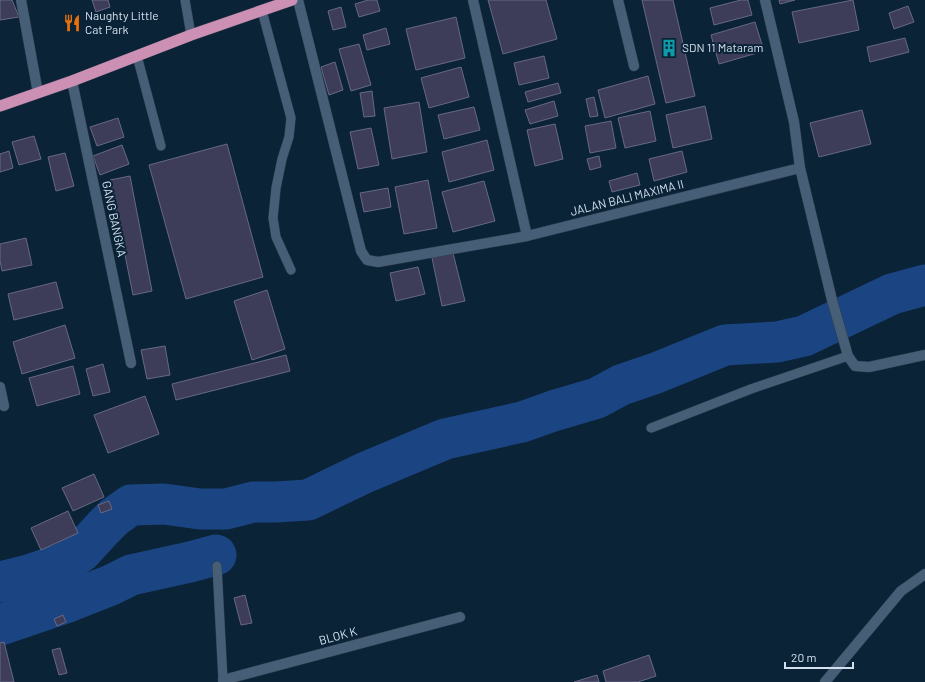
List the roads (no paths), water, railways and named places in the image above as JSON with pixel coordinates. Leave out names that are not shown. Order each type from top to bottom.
[{"type":"highway","points":[[0,106],[72,81],[192,35],[292,0]]},
{"type":"street","points":[[21,0],[38,93]]},
{"type":"street","name":"JALAN BALI MAXIMA II","points":[[292,0],[361,251],[367,260],[378,262],[527,236],[800,168]]},
{"type":"street","points":[[473,0],[527,236]]},
{"type":"street","points":[[618,0],[634,66]]},
{"type":"street","points":[[765,0],[794,122],[800,168],[832,300],[848,356],[855,366],[868,367],[925,355]]},
{"type":"street","name":"GANG BANGKA","points":[[72,81],[131,363]]},
{"type":"street","points":[[0,387],[4,406]]},
{"type":"street","points":[[825,682],[901,591],[925,574]]},
{"type":"street","name":"BLOK K","points":[[224,681],[460,617]]},
{"type":"lane","points":[[185,0],[192,35]]},
{"type":"lane","points":[[262,11],[291,118],[276,188],[273,218],[276,237],[291,270]]},
{"type":"lane","points":[[137,56],[161,146]]},
{"type":"lane","points":[[651,428],[758,386],[848,356]]},
{"type":"lane","points":[[217,566],[224,681]]},
{"type":"waterway","points":[[0,582],[29,575],[64,563],[81,552],[114,517],[131,505],[164,504],[200,509],[226,509],[253,502],[308,500],[364,473],[445,439],[522,422],[597,398],[621,385],[656,373],[725,345],[777,342],[804,336],[892,294],[925,285]]},
{"type":"waterway","points":[[0,625],[68,602],[111,585],[131,575],[216,555]]},
{"type":"place","name":"Naughty Little Cat Park","points":[[72,23]]},
{"type":"place","name":"SDN 11 Mataram","points":[[669,48]]}]
